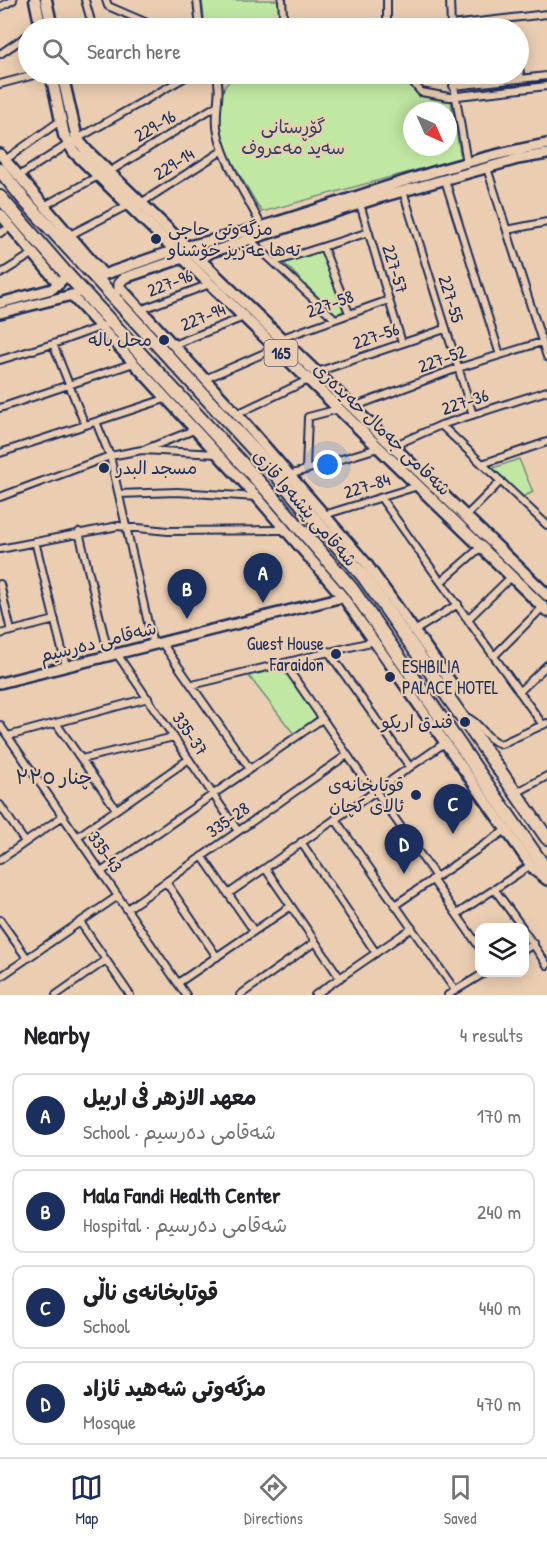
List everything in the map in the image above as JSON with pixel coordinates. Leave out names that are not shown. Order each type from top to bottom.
[{"type":"highway","name":"شەقامی پێشەوا قازی","points":[[2,161],[99,276],[134,311],[288,480],[311,515],[350,553],[547,838]]},
{"type":"highway","name":"شەقامی پێشەوا قازی","points":[[0,197],[62,278],[85,293],[105,325],[273,497],[348,593],[470,757],[547,871]]},
{"type":"highway","points":[[273,497],[278,500],[284,497],[288,480]]},
{"type":"highway","points":[[297,527],[295,520],[300,514],[311,515]]},
{"type":"highway","points":[[470,757],[485,748]]},
{"type":"main road","points":[[44,18],[45,0]]},
{"type":"main road","name":"شەقامی جەمال حەیدەری","points":[[53,84],[60,121],[72,142],[118,188],[141,203],[192,245],[282,338],[378,448],[545,609]]},
{"type":"main road","points":[[63,84],[72,142]]},
{"type":"main road","name":"شەقامی جەمال حەیدەری","points":[[118,188],[128,205],[175,255],[210,284],[276,348],[313,376]]},
{"type":"main road","name":"شەقامی جەمال حەیدەری","points":[[338,403],[353,407],[547,594]]},
{"type":"street","points":[[0,7],[13,0]]},
{"type":"street","points":[[85,0],[90,18]]},
{"type":"street","points":[[106,0],[108,6],[116,12],[133,18]]},
{"type":"street","points":[[197,0],[199,18]]},
{"type":"street","points":[[282,0],[283,18]]},
{"type":"street","points":[[387,0],[387,18]]},
{"type":"street","points":[[450,0],[451,18]]},
{"type":"street","points":[[513,18],[547,14]]},
{"type":"street","points":[[0,54],[18,42]]},
{"type":"street","points":[[529,78],[547,76]]},
{"type":"street","points":[[0,84],[18,79]]},
{"type":"street","points":[[19,176],[72,142],[174,84]]},
{"type":"street","points":[[220,84],[216,106],[217,130],[222,151],[261,225]]},
{"type":"street","points":[[414,84],[421,92],[442,97],[547,86]]},
{"type":"street","points":[[467,163],[453,86],[472,84]]},
{"type":"street","name":"229-16","points":[[44,206],[104,174],[216,106]]},
{"type":"street","points":[[60,121],[2,161],[19,176],[70,235],[99,276],[175,255]]},
{"type":"street","points":[[192,245],[373,194],[467,163],[547,144]]},
{"type":"street","name":"229-14","points":[[141,203],[222,151]]},
{"type":"street","points":[[203,258],[360,204],[373,194],[403,192],[547,154]]},
{"type":"street","points":[[487,168],[547,357]]},
{"type":"street","points":[[445,180],[500,355]]},
{"type":"street","name":"227-55","points":[[403,192],[473,415]]},
{"type":"street","name":"227-57","points":[[360,204],[402,343]]},
{"type":"street","points":[[70,235],[128,205]]},
{"type":"street","points":[[0,214],[34,253],[62,278],[52,289],[0,303]]},
{"type":"street","points":[[507,230],[547,222]]},
{"type":"street","points":[[0,233],[11,227]]},
{"type":"street","points":[[275,262],[369,232]]},
{"type":"street","points":[[250,240],[334,318]]},
{"type":"street","points":[[323,246],[349,313]]},
{"type":"street","points":[[0,274],[34,253]]},
{"type":"street","points":[[175,255],[124,278],[119,286],[134,311],[173,345],[205,379],[237,414],[288,480],[324,515],[350,553],[416,630],[451,682],[452,689],[449,698]]},
{"type":"street","name":"227-96","points":[[134,311],[210,284]]},
{"type":"street","points":[[0,314],[85,293]]},
{"type":"street","points":[[71,295],[105,325],[165,399],[218,454],[284,530],[348,593],[376,641],[506,830],[531,865],[547,880]]},
{"type":"street","name":"227-58","points":[[282,338],[389,300]]},
{"type":"street","name":"227-94","points":[[173,345],[244,317]]},
{"type":"street","points":[[0,360],[105,325]]},
{"type":"street","name":"227-56","points":[[237,414],[313,376],[445,328]]},
{"type":"street","name":"227-52","points":[[353,407],[458,368],[542,342]]},
{"type":"street","points":[[53,344],[85,425]]},
{"type":"street","points":[[205,379],[276,348]]},
{"type":"street","points":[[0,408],[134,363]]},
{"type":"street","name":"227-36","points":[[393,446],[441,425],[547,391]]},
{"type":"street","points":[[0,453],[165,399]]},
{"type":"street","points":[[306,469],[308,417],[338,403]]},
{"type":"street","points":[[96,422],[110,456],[157,644],[192,685],[250,769]]},
{"type":"street","points":[[441,425],[547,525]]},
{"type":"street","points":[[0,496],[110,456],[142,450],[194,430]]},
{"type":"street","points":[[482,464],[547,442]]},
{"type":"street","points":[[288,480],[306,469],[378,448]]},
{"type":"street","points":[[142,450],[218,454]]},
{"type":"street","points":[[465,517],[501,481]]},
{"type":"street","name":"227-84","points":[[324,515],[418,486]]},
{"type":"street","points":[[119,494],[177,492],[257,497]]},
{"type":"street","points":[[381,498],[519,692],[545,724],[504,744],[495,742],[472,720],[461,716]]},
{"type":"street","points":[[0,549],[79,532],[126,527],[235,532],[284,530]]},
{"type":"street","points":[[79,532],[113,655]]},
{"type":"street","points":[[35,541],[66,666]]},
{"type":"street","points":[[442,581],[481,547]]},
{"type":"street","points":[[468,619],[512,577]]},
{"type":"street","points":[[0,584],[11,631]]},
{"type":"street","name":"شەقامی دەرسیم","points":[[0,683],[348,593]]},
{"type":"street","points":[[416,630],[458,604]]},
{"type":"street","points":[[494,656],[545,609]]},
{"type":"street","points":[[0,634],[55,620]]},
{"type":"street","points":[[192,685],[376,641]]},
{"type":"street","points":[[328,651],[410,766]]},
{"type":"street","name":"335-37","points":[[113,655],[148,698],[238,831]]},
{"type":"street","points":[[284,663],[475,941]]},
{"type":"street","points":[[519,692],[547,665]]},
{"type":"street","points":[[8,736],[148,698]]},
{"type":"street","points":[[101,872],[322,719]]},
{"type":"street","points":[[56,723],[116,809]]},
{"type":"street","name":"335-43","points":[[0,725],[186,995]]},
{"type":"street","points":[[81,759],[174,737]]},
{"type":"street","points":[[228,894],[446,742]]},
{"type":"street","name":"335-28","points":[[127,909],[347,755]]},
{"type":"street","points":[[77,837],[189,759]]},
{"type":"street","points":[[516,793],[547,776]]},
{"type":"street","points":[[0,806],[25,842]]},
{"type":"street","points":[[0,860],[63,816]]},
{"type":"street","points":[[335,819],[455,990]]},
{"type":"street","points":[[395,905],[506,830]]},
{"type":"street","points":[[301,843],[376,953]]},
{"type":"street","points":[[202,856],[254,931]]},
{"type":"street","points":[[457,914],[531,865]]},
{"type":"street","points":[[265,868],[340,978]]},
{"type":"street","points":[[166,882],[217,957]]},
{"type":"street","points":[[495,890],[519,923]]},
{"type":"street","points":[[0,977],[118,896]]},
{"type":"street","points":[[178,983],[291,906]]},
{"type":"street","points":[[0,920],[27,958]]},
{"type":"street","points":[[80,922],[130,995]]},
{"type":"street","points":[[315,995],[412,928]]},
{"type":"street","points":[[529,937],[547,965]]},
{"type":"street","points":[[240,995],[315,942]]},
{"type":"street","points":[[529,947],[534,944]]},
{"type":"street","points":[[56,995],[106,960]]},
{"type":"street","points":[[448,995],[477,977]]},
{"type":"green space","points":[[202,0],[278,0],[279,18],[204,18]]},
{"type":"green space","name":"گۆڕستانی سەید مەعروف","points":[[226,84],[411,84],[418,92],[451,102],[403,102],[403,156],[457,156],[457,135],[461,158],[262,212],[226,147],[220,119],[220,104]]},
{"type":"green space","points":[[323,250],[344,311],[336,315],[284,263]]},
{"type":"green space","points":[[519,459],[533,492],[520,498],[490,469]]},
{"type":"green space","points":[[282,667],[317,717],[294,734],[248,675]]},
{"type":"place","name":"مزگەوتی حاجی تەها عەزیز خۆشناو","points":[[156,239]]},
{"type":"place","name":"محل باله","points":[[164,340]]},
{"type":"place","name":"مسجد البدر","points":[[104,468]]},
{"type":"place","name":"معهد الازهر فی اربیل","points":[[263,603]]},
{"type":"place","name":"Mala Fandi Health Center","points":[[187,619]]},
{"type":"place","name":"Guest House Faraidon","points":[[336,654]]},
{"type":"place","name":"ESHBILIA PALACE HOTEL","points":[[390,677]]},
{"type":"place","name":"فندق اريكو","points":[[465,722]]},
{"type":"place","name":"قوتابخانەی ئالای کچان","points":[[416,795]]},
{"type":"place","name":"قوتابخانەی ناڵی","points":[[453,834]]},
{"type":"place","name":"مزگەوتی شەهید ئازاد","points":[[404,874]]},
{"type":"district","name":"چنار ٣٣٥","points":[[54,777]]}]
